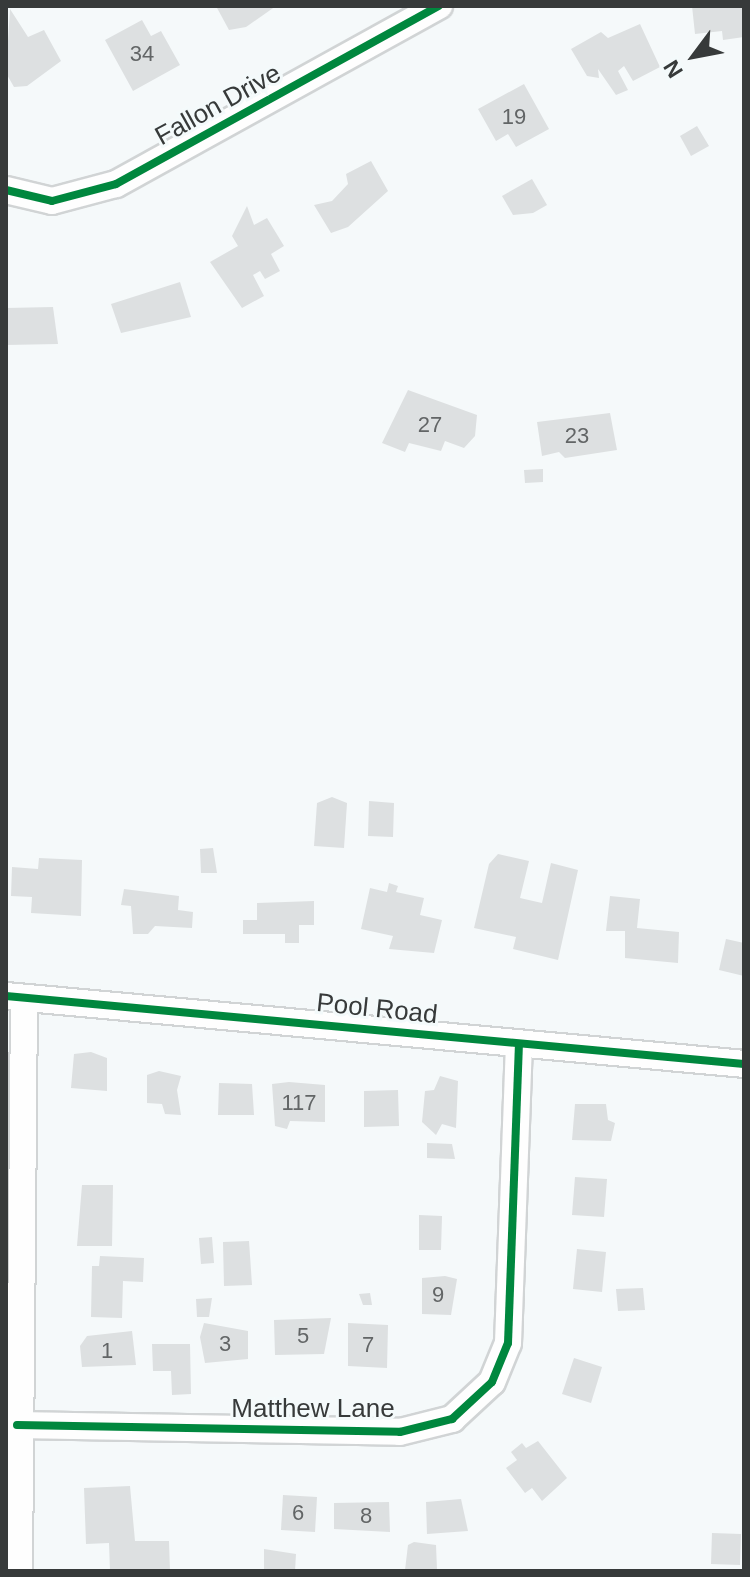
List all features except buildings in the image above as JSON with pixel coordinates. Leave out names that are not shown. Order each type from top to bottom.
[{"type":"street","name":"Fallon Drive","points":[[6,190],[52,201],[116,184],[439,6]]},
{"type":"street","name":"Pool Road","points":[[15,997],[744,1064]]},
{"type":"street","points":[[15,997],[19,1571]]},
{"type":"street","name":"Matthew Lane","points":[[17,1425],[400,1432],[452,1419],[492,1382],[508,1343],[519,1044]]},
{"type":"cycle path","points":[[6,190],[52,201],[116,184],[439,6]]},
{"type":"cycle path","points":[[6,996],[744,1064]]},
{"type":"cycle path","points":[[17,1425],[400,1432],[452,1419],[492,1382],[508,1343],[519,1044]]}]
